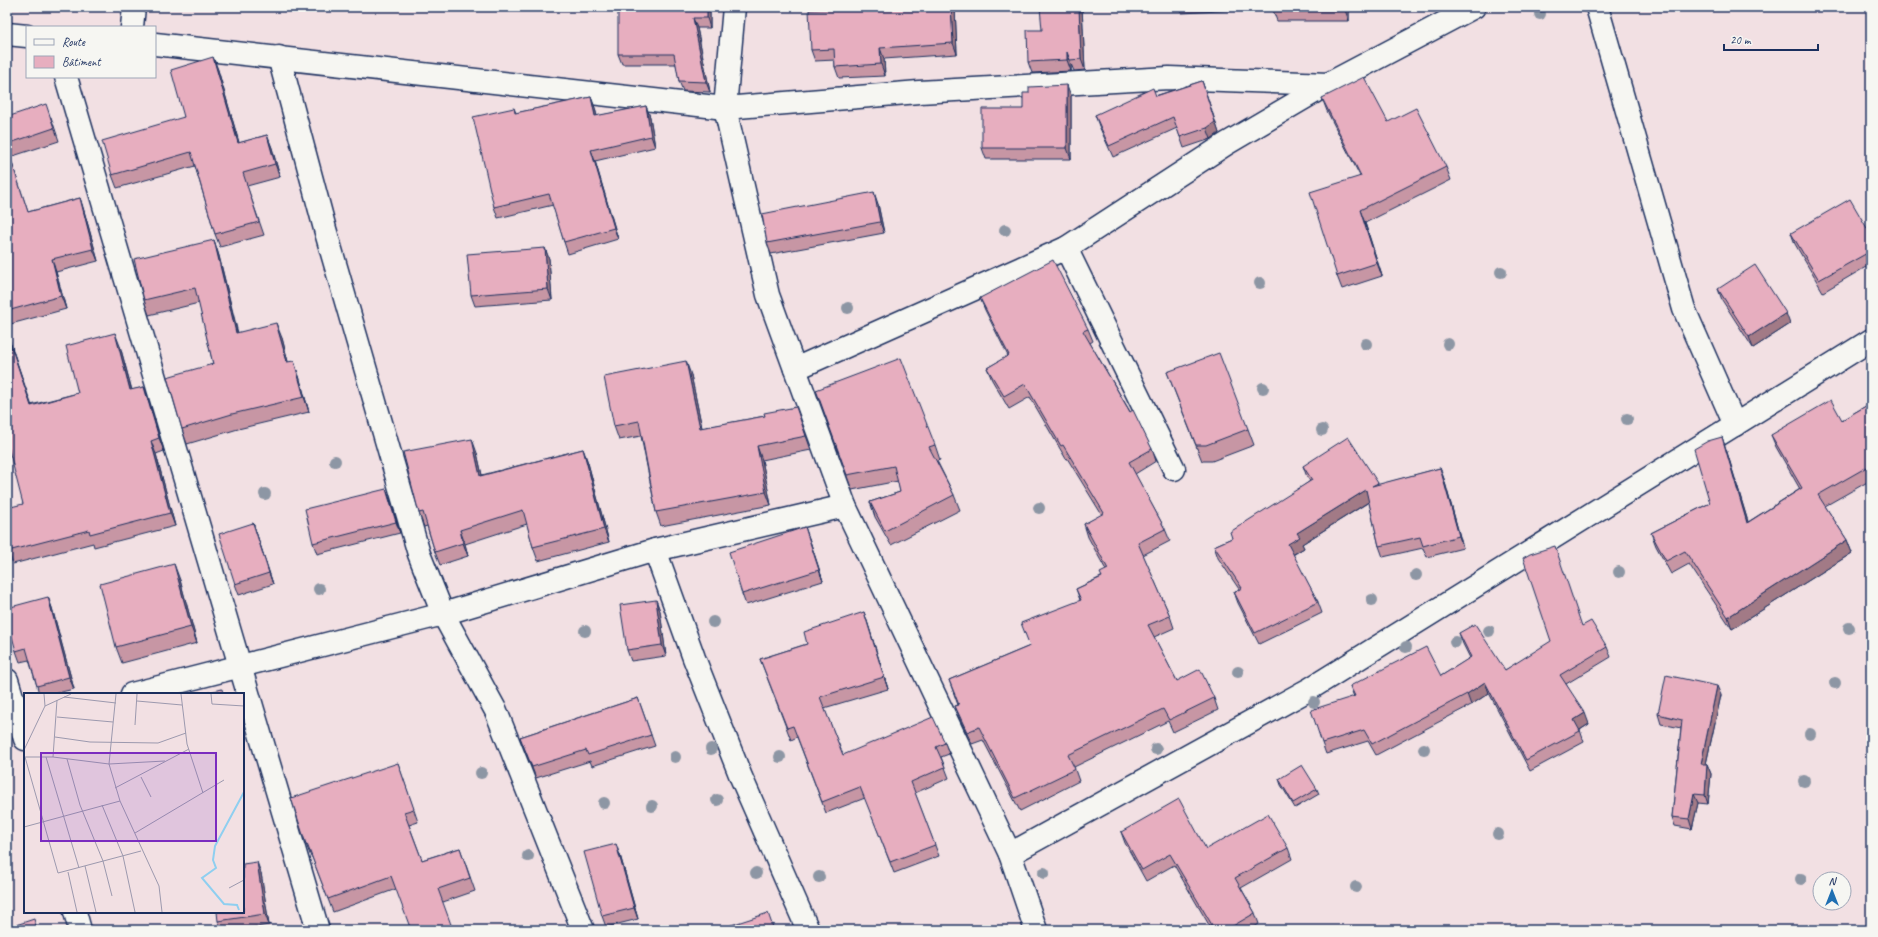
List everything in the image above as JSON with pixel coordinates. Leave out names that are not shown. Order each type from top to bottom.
[{"type":"street","points":[[132,26],[134,7]]},
{"type":"street","points":[[734,7],[725,108],[768,295],[845,506],[1010,854],[1036,930]]},
{"type":"street","points":[[796,369],[1066,248],[1226,144],[1328,84],[1474,7]]},
{"type":"street","points":[[1597,7],[1684,309],[1735,425]]},
{"type":"street","points":[[7,34],[26,36]]},
{"type":"street","points":[[156,44],[725,108],[919,92],[1169,78],[1328,84]]},
{"type":"street","points":[[279,57],[325,228],[419,554],[443,614],[496,712],[583,930]]},
{"type":"street","points":[[66,78],[241,665],[318,930]]},
{"type":"street","points":[[1066,248],[1174,469]]},
{"type":"street","points":[[1010,854],[1308,690],[1871,340]]},
{"type":"street","points":[[136,693],[443,614],[655,550],[845,506]]},
{"type":"street","points":[[655,550],[694,658],[741,777],[808,930]]},
{"type":"street","points":[[7,680],[19,728]]},
{"type":"street","points":[[75,913],[80,930]]},
{"type":"building","points":[[618,7],[707,7],[707,18],[693,18],[706,82],[679,81],[674,54],[618,54]]},
{"type":"building","points":[[831,7],[951,7],[953,43],[880,48],[881,64],[835,67],[834,49],[811,50],[809,10],[832,9]]},
{"type":"building","points":[[1040,7],[1079,7],[1081,59],[1070,60],[1067,52],[1067,60],[1028,62],[1027,30],[1042,30]]},
{"type":"building","points":[[1273,7],[1345,7],[1345,10],[1273,10]]},
{"type":"building","points":[[213,57],[238,143],[267,135],[275,164],[243,173],[259,222],[215,234],[191,152],[112,175],[102,141],[184,117],[171,70]]},
{"type":"building","points":[[1364,77],[1388,122],[1416,108],[1446,167],[1360,210],[1377,263],[1337,276],[1310,192],[1361,176],[1322,98]]},
{"type":"building","points":[[1202,81],[1215,122],[1207,128],[1180,137],[1173,117],[1109,146],[1095,115],[1153,88],[1156,96]]},
{"type":"building","points":[[1067,85],[1067,148],[982,148],[982,109],[1023,109],[1023,93],[1029,93],[1029,87]]},
{"type":"building","points":[[591,97],[595,116],[646,106],[651,136],[591,150],[614,228],[564,242],[549,194],[494,207],[473,117],[514,108],[515,113]]},
{"type":"building","points":[[46,104],[54,128],[7,144],[7,117]]},
{"type":"building","points":[[7,148],[28,212],[80,198],[93,249],[52,259],[61,296],[7,311]]},
{"type":"building","points":[[874,192],[880,222],[767,243],[762,214]]},
{"type":"building","points":[[1850,199],[1871,235],[1871,251],[1819,280],[1791,233]]},
{"type":"building","points":[[214,240],[236,333],[276,323],[287,362],[294,361],[304,397],[232,414],[182,429],[167,377],[213,364],[195,288],[144,300],[134,259]]},
{"type":"building","points":[[545,248],[548,289],[471,295],[467,254]]},
{"type":"building","points":[[1053,260],[1088,329],[1083,331],[1130,412],[1133,410],[1152,449],[1129,462],[1165,529],[1138,543],[1170,616],[1148,625],[1177,681],[1200,669],[1214,698],[1169,720],[1163,709],[1068,755],[1075,769],[1015,798],[979,727],[967,732],[955,706],[959,705],[949,680],[1030,646],[1021,623],[1081,600],[1076,589],[1102,577],[1100,573],[1108,569],[1084,524],[1104,513],[1063,445],[1061,446],[1025,384],[1004,396],[987,368],[1009,355],[980,298]]},
{"type":"building","points":[[1755,265],[1786,313],[1749,337],[1718,289]]},
{"type":"building","points":[[115,333],[130,390],[144,387],[159,438],[151,441],[170,513],[90,534],[89,530],[8,551],[7,508],[23,504],[7,442],[7,334],[31,406],[78,393],[66,346]]},
{"type":"building","points":[[1219,353],[1248,429],[1206,445],[1196,445],[1167,372]]},
{"type":"building","points":[[901,358],[935,445],[929,447],[954,495],[885,531],[870,502],[900,492],[894,466],[847,475],[816,390]]},
{"type":"building","points":[[686,361],[700,428],[765,416],[764,413],[796,407],[806,436],[757,446],[766,492],[656,512],[639,421],[614,426],[604,377]]},
{"type":"building","points":[[1831,400],[1842,420],[1871,403],[1871,475],[1867,467],[1818,495],[1847,540],[1728,617],[1685,551],[1666,561],[1651,533],[1710,503],[1694,449],[1708,441],[1722,437],[1747,523],[1802,488],[1771,435]]},
{"type":"building","points":[[1348,437],[1378,483],[1372,486],[1440,468],[1459,536],[1423,546],[1420,537],[1379,546],[1366,490],[1297,533],[1300,537],[1288,544],[1318,602],[1255,633],[1234,592],[1242,588],[1214,546],[1232,538],[1230,532],[1312,480],[1303,466]]},
{"type":"building","points":[[472,439],[480,476],[583,449],[604,529],[533,547],[523,510],[460,530],[463,543],[435,552],[423,512],[419,513],[403,452]]},
{"type":"building","points":[[386,489],[396,522],[313,543],[305,509]]},
{"type":"building","points":[[253,523],[269,573],[235,584],[219,534]]},
{"type":"building","points":[[805,527],[819,570],[742,594],[729,552]]},
{"type":"building","points":[[1555,546],[1582,626],[1591,621],[1607,647],[1560,675],[1585,713],[1574,720],[1580,731],[1526,760],[1485,682],[1467,694],[1372,744],[1364,730],[1322,743],[1311,710],[1355,696],[1350,686],[1426,647],[1441,676],[1471,657],[1459,633],[1475,624],[1505,670],[1551,641],[1523,558],[1530,554]]},
{"type":"building","points":[[174,564],[191,627],[116,647],[100,584]]},
{"type":"building","points":[[48,597],[69,677],[37,686],[26,648],[16,651],[7,618],[7,608]]},
{"type":"building","points":[[656,600],[662,645],[627,650],[620,605]]},
{"type":"building","points":[[864,612],[884,677],[820,697],[843,755],[933,717],[945,743],[936,747],[945,767],[911,782],[935,845],[890,862],[860,787],[822,802],[793,726],[787,728],[760,659],[807,644],[804,632]]},
{"type":"building","points":[[1666,675],[1717,686],[1701,764],[1707,764],[1705,795],[1694,794],[1689,819],[1672,817],[1682,720],[1658,714]]},
{"type":"building","points":[[222,689],[223,693],[206,693]]},
{"type":"building","points":[[638,698],[651,735],[588,755],[586,750],[532,767],[520,737]]},
{"type":"building","points":[[398,763],[414,809],[404,812],[422,860],[460,848],[470,878],[438,889],[453,930],[411,930],[391,876],[328,899],[306,844],[291,798]]},
{"type":"building","points":[[1302,765],[1317,789],[1293,803],[1279,779]]},
{"type":"building","points":[[1179,799],[1206,849],[1268,814],[1288,848],[1235,878],[1255,913],[1226,930],[1215,930],[1170,854],[1142,870],[1121,832]]},
{"type":"building","points":[[616,844],[634,908],[602,916],[584,852]]},
{"type":"building","points":[[257,862],[265,914],[218,921],[217,913],[244,913],[244,864]]},
{"type":"building","points":[[768,913],[774,930],[716,930]]},
{"type":"building","points":[[34,919],[37,930],[7,930],[7,928]]}]
